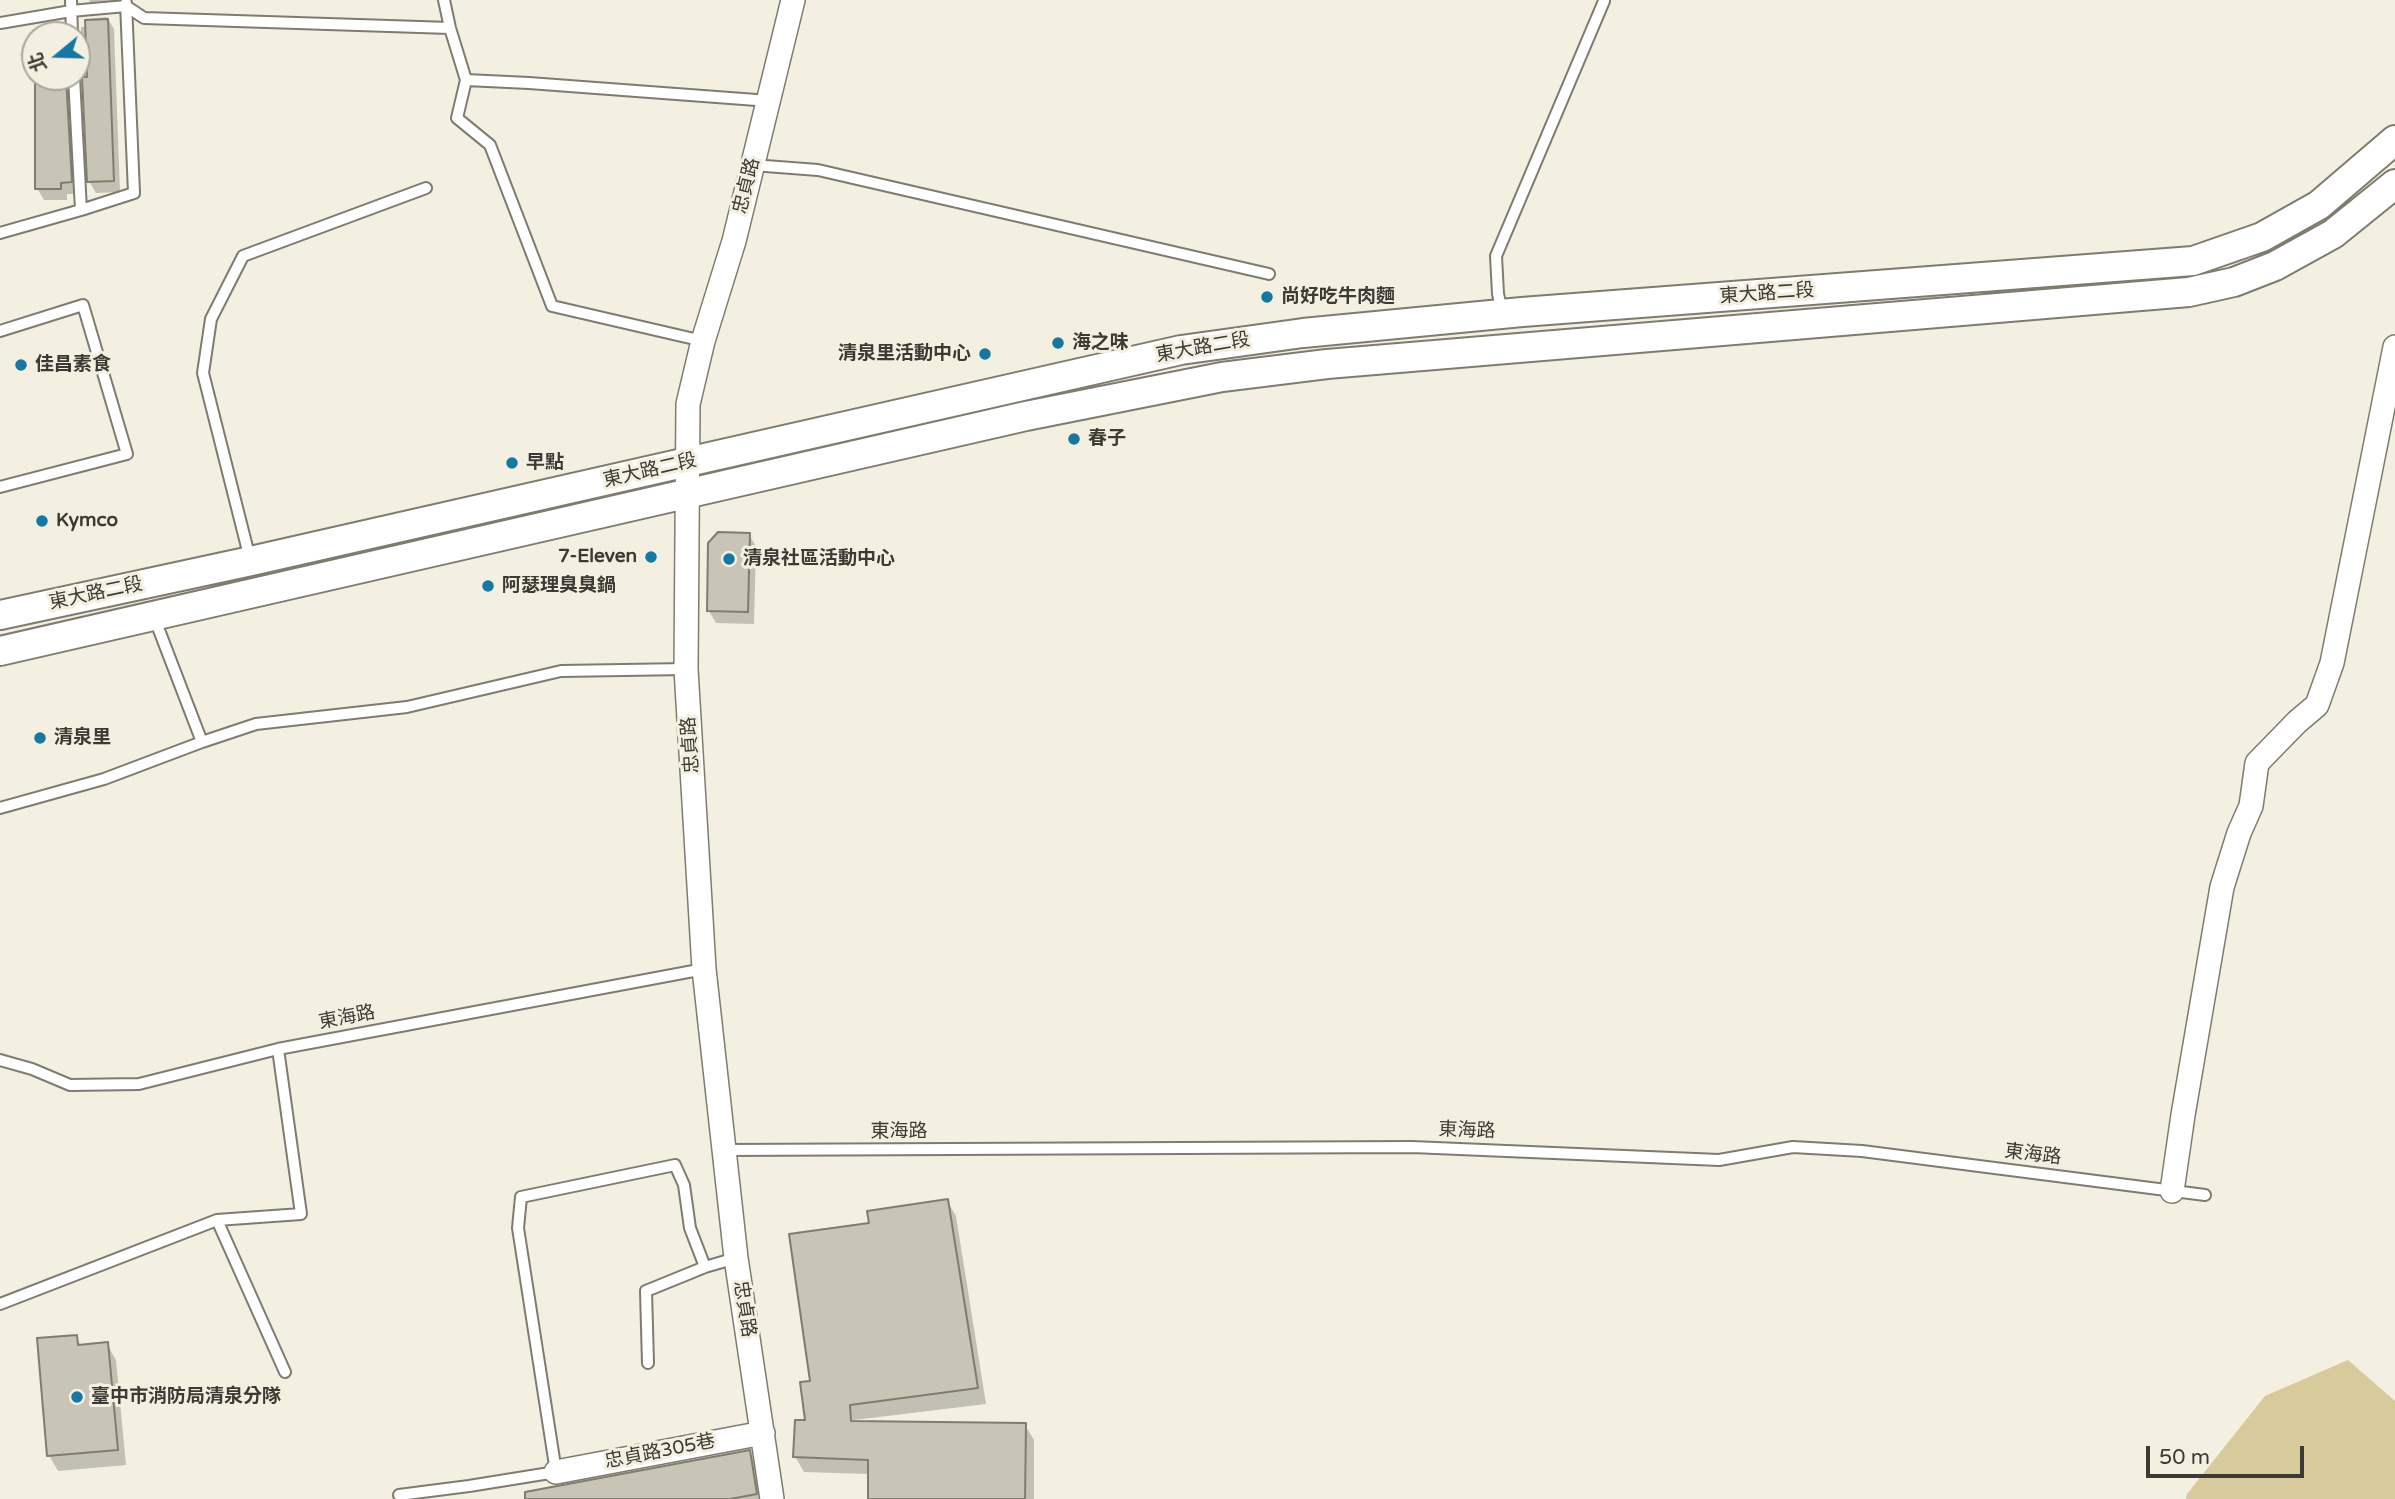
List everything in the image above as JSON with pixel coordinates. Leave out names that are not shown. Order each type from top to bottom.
[{"type":"street","name":"忠貞路","points":[[772,1499],[737,1258],[705,969],[686,669],[690,462],[688,404],[703,341],[734,241],[793,0]]},
{"type":"street","name":"東大路二段","points":[[0,615],[251,561],[1181,350],[1303,333],[1512,313],[2193,261],[2262,237],[2319,205],[2395,140]]},
{"type":"street","name":"東大路二段","points":[[0,651],[1026,416],[1222,377],[1327,364],[2189,292],[2234,282],[2275,266],[2333,234],[2391,193]]},
{"type":"street","points":[[1512,313],[1527,348]]},
{"type":"street","points":[[2172,1191],[2222,887],[2239,833],[2251,806],[2257,763],[2297,722],[2318,705],[2332,663],[2395,347]]},
{"type":"street","name":"忠貞路305巷","points":[[556,1472],[763,1433]]},
{"type":"lane","points":[[444,0],[466,80],[457,118],[490,145],[552,306],[703,341]]},
{"type":"lane","points":[[1512,313],[1498,294],[1496,256],[1604,1]]},
{"type":"lane","points":[[0,23],[71,6],[126,3],[144,18],[450,28]]},
{"type":"lane","points":[[0,233],[134,193],[126,3]]},
{"type":"lane","points":[[466,80],[770,101]]},
{"type":"lane","points":[[75,91],[80,210]]},
{"type":"lane","points":[[752,166],[818,170],[1269,274]]},
{"type":"lane","points":[[251,561],[204,373],[211,319],[243,256],[426,188]]},
{"type":"lane","points":[[0,331],[83,305],[127,454],[0,487]]},
{"type":"lane","points":[[154,617],[202,742]]},
{"type":"lane","points":[[0,808],[104,779],[256,724],[407,706],[561,671],[686,669]]},
{"type":"lane","name":"東海路","points":[[0,1060],[32,1069],[70,1085],[139,1084],[278,1049],[705,969]]},
{"type":"lane","points":[[0,1304],[217,1220],[301,1214],[278,1049]]},
{"type":"lane","name":"東海路","points":[[724,1150],[1412,1147],[1719,1160],[1793,1147],[1862,1151],[2205,1195]]},
{"type":"lane","points":[[399,1494],[556,1472],[519,1228],[521,1197],[675,1165],[684,1185],[690,1228],[705,1267]]},
{"type":"lane","points":[[217,1220],[285,1372]]},
{"type":"lane","points":[[648,1363],[646,1291],[705,1267],[737,1258]]},
{"type":"shaded area","points":[[2348,1360],[2395,1401],[2395,1499],[2186,1499],[2187,1494],[2265,1396]]},
{"type":"building","points":[[108,19],[114,181],[87,182],[83,91],[91,91],[91,21],[85,20]]},
{"type":"building","points":[[35,91],[67,91],[72,182],[61,183],[61,189],[35,189]]},
{"type":"building","name":"清泉社區活動中心","points":[[718,532],[750,533],[748,612],[707,611],[708,543]]},
{"type":"building","points":[[948,1199],[978,1388],[850,1405],[851,1421],[1026,1423],[1025,1499],[868,1499],[868,1460],[793,1457],[795,1420],[805,1420],[800,1382],[810,1381],[789,1234],[869,1223],[867,1211]]},
{"type":"building","name":"臺中市消防局清泉分隊","points":[[77,1335],[78,1345],[108,1342],[118,1450],[47,1456],[37,1338]]},
{"type":"building","points":[[750,1450],[757,1494],[730,1499],[525,1499],[525,1492]]},
{"type":"place","name":"尚好吃牛肉麵","points":[[1267,297]]},
{"type":"place","name":"海之味","points":[[1058,343]]},
{"type":"place","name":"清泉里活動中心","points":[[985,354]]},
{"type":"place","name":"佳昌素食","points":[[21,365]]},
{"type":"place","name":"春子","points":[[1074,439]]},
{"type":"place","name":"早點","points":[[512,463]]},
{"type":"place","name":"Kymco","points":[[42,521]]},
{"type":"place","name":"7-Eleven","points":[[651,557]]},
{"type":"place","name":"清泉社區活動中心","points":[[729,559]]},
{"type":"place","name":"阿瑟理臭臭鍋","points":[[488,586]]},
{"type":"place","name":"清泉里","points":[[40,738]]},
{"type":"place","name":"臺中市消防局清泉分隊","points":[[77,1397]]}]
